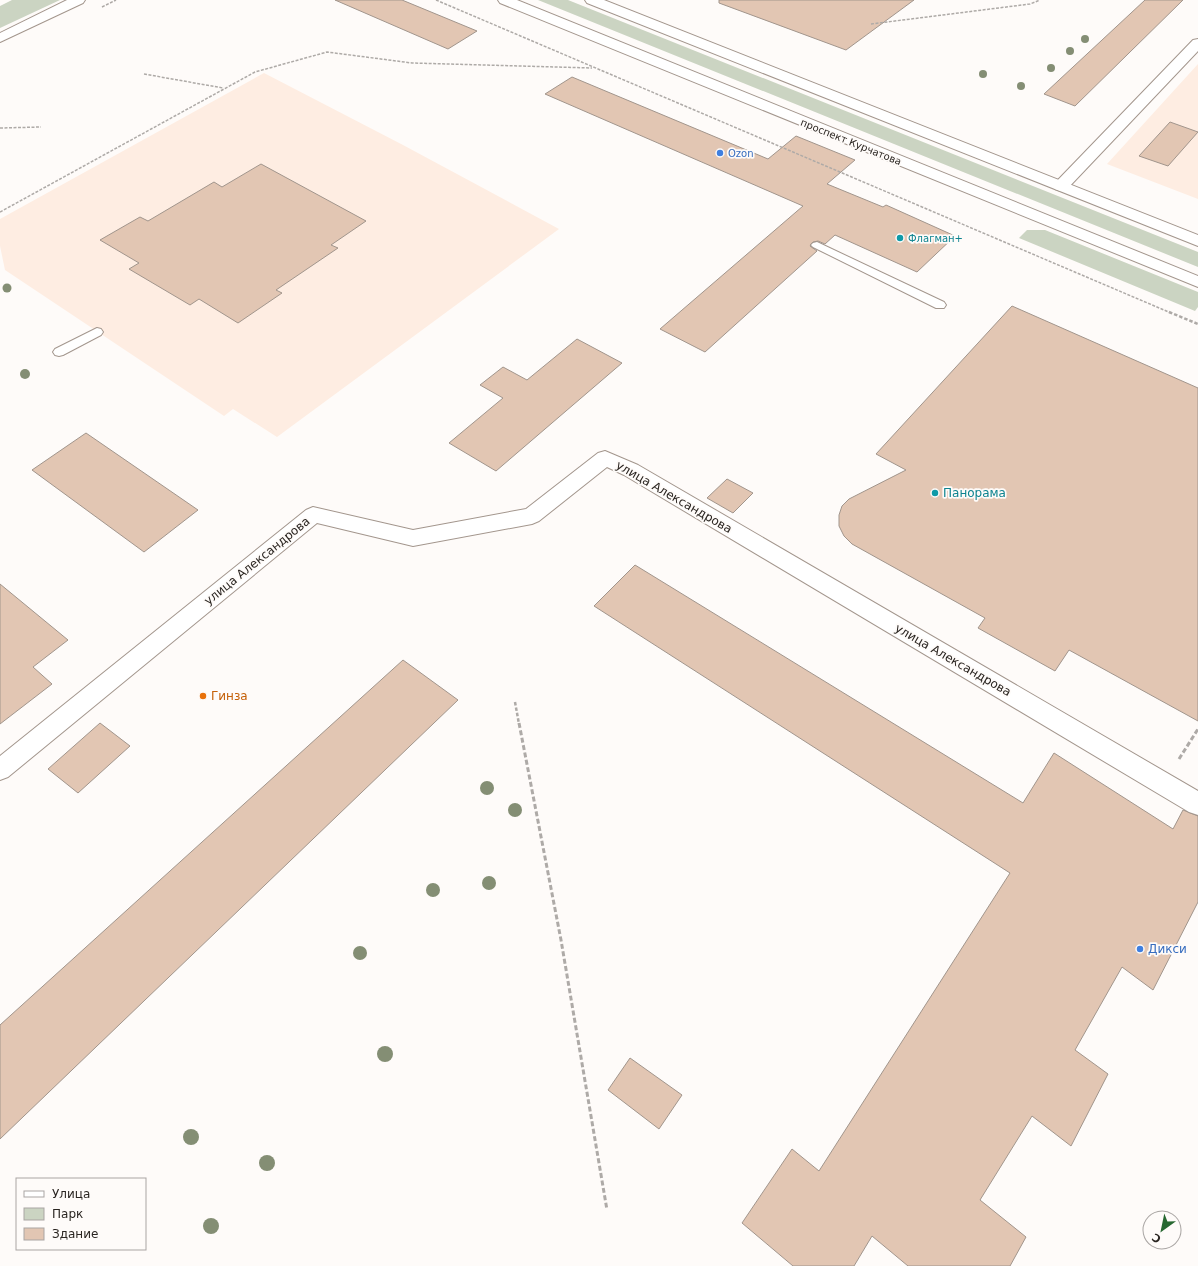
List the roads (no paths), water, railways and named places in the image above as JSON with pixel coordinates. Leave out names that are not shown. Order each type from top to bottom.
[{"type":"street","points":[[0,38],[78,0]]},
{"type":"street","name":"проспект Курчатова","points":[[505,0],[1198,282]]},
{"type":"street","points":[[592,0],[1198,241]]},
{"type":"street","points":[[1061,186],[1198,43]]},
{"type":"street","name":"улица Александрова","points":[[0,770],[313,515],[413,538],[532,516],[605,458],[631,470],[1198,804]]},
{"type":"lane","points":[[817,245],[940,305]]},
{"type":"lane","points":[[59,352],[97,332]]},
{"type":"place","name":"Ozon","points":[[720,153]]},
{"type":"place","name":"Флагман+","points":[[900,238]]},
{"type":"place","name":"Панорама","points":[[935,493]]},
{"type":"place","name":"Гинза","points":[[203,696]]},
{"type":"place","name":"Дикси","points":[[1140,949]]}]
